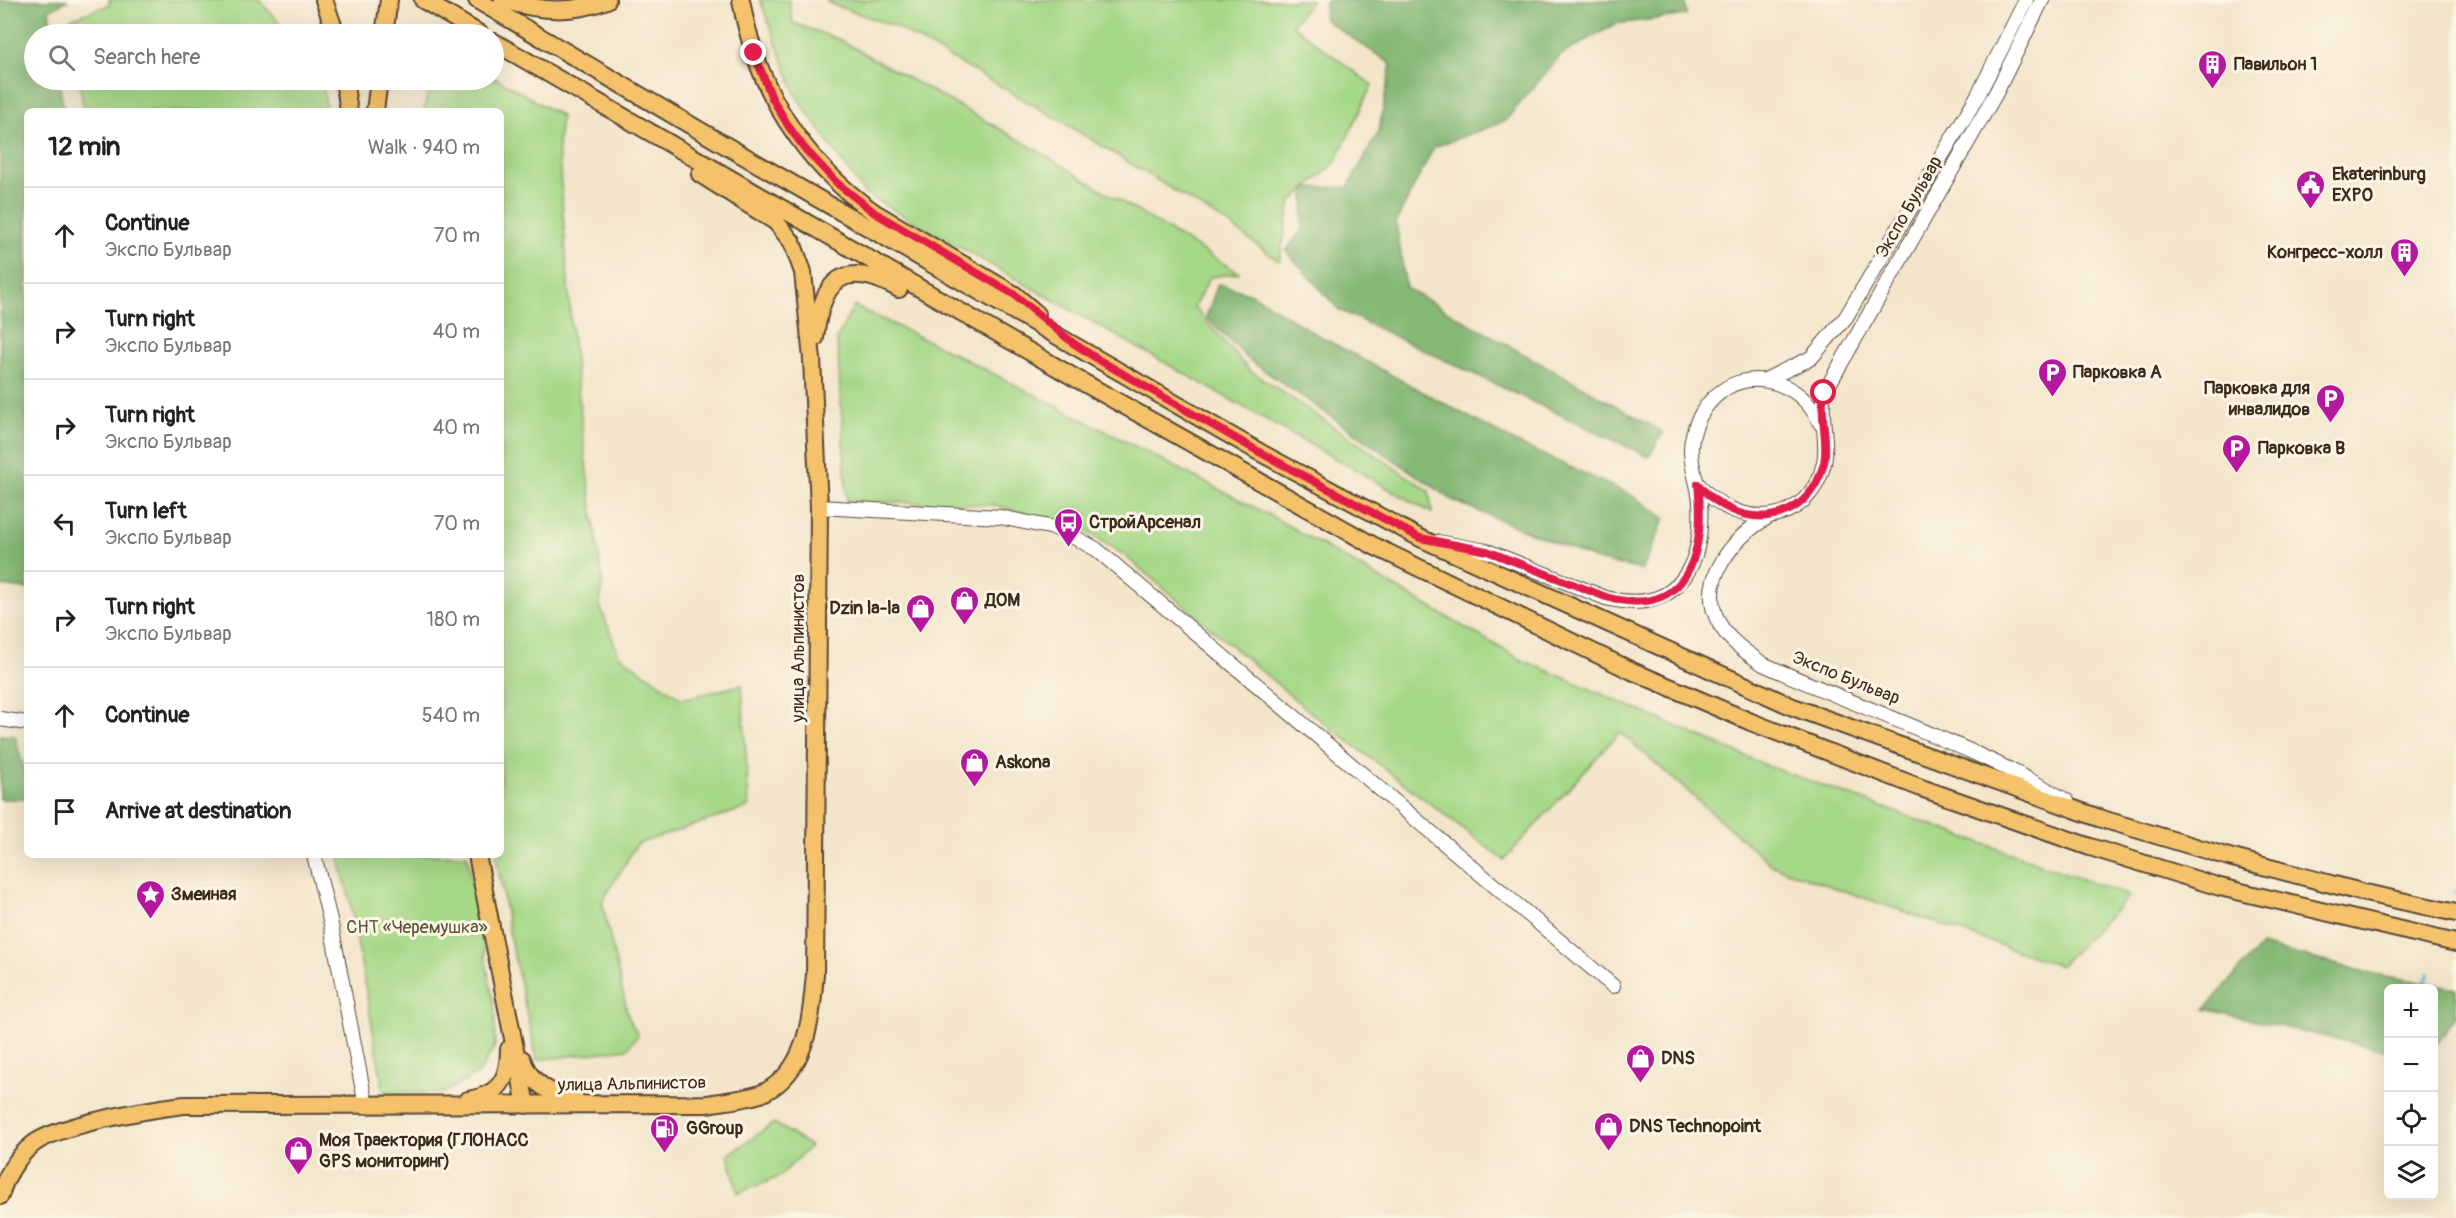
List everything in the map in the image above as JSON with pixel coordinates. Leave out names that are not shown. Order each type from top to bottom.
[{"type":"main road","points":[[324,0],[332,24]]},
{"type":"main road","points":[[385,24],[388,0]]},
{"type":"main road","points":[[423,0],[463,24]]},
{"type":"main road","points":[[477,0],[1261,453],[1420,538],[1794,707],[2086,813],[2240,860],[2361,892],[2456,913]]},
{"type":"main road","points":[[503,0],[551,10],[582,9],[607,0]]},
{"type":"main road","points":[[741,0],[754,53],[772,98],[789,127],[821,168],[866,207],[1015,295],[1073,343]]},
{"type":"main road","points":[[504,48],[1070,375],[1374,546],[1632,671],[1751,722],[1924,789],[2090,847],[2220,887],[2456,943]]},
{"type":"main road","points":[[346,90],[349,108]]},
{"type":"main road","points":[[375,108],[378,90]]},
{"type":"main road","points":[[581,93],[614,122],[767,216],[785,232],[798,256],[803,272],[812,359]]},
{"type":"main road","points":[[812,359],[817,321],[825,293],[838,278],[855,273],[880,278],[1021,356],[1070,375]]},
{"type":"main road","name":"улица Альпинистов","points":[[0,1196],[13,1167],[33,1144],[76,1127],[153,1108],[184,1105],[706,1104],[763,1093],[781,1082],[801,1053],[810,1023],[815,974],[819,507],[812,359]]},
{"type":"main road","points":[[478,858],[526,1105]]},
{"type":"main road","points":[[423,1106],[478,1098],[500,1085],[508,1067],[504,995]]},
{"type":"main road","points":[[512,1033],[525,1068],[537,1082],[553,1093],[567,1098],[618,1104]]},
{"type":"street","name":"Экспо Бульвар","points":[[1765,380],[1811,358],[1846,317],[1978,95],[2026,0]]},
{"type":"street","name":"Экспо Бульвар","points":[[2042,0],[1996,93],[1828,385],[1822,403],[1826,450],[1823,466],[1811,490],[1789,509],[1770,516],[1738,539],[1718,567],[1713,593],[1714,610],[1719,623],[1738,646],[1763,664],[1968,748],[2033,781],[2086,813]]},
{"type":"street","name":"Экспо Бульвар","points":[[1420,538],[1487,551],[1606,597],[1621,601],[1648,602],[1675,588],[1691,567],[1699,525],[1698,484],[1692,463],[1691,448],[1696,424],[1705,406],[1720,392],[1733,385],[1752,380],[1765,380],[1784,386],[1803,398],[1811,406],[1825,435]]},
{"type":"street","points":[[1698,484],[1708,496],[1734,513],[1770,516]]},
{"type":"street","points":[[819,507],[1000,517],[1059,529],[1096,549],[1612,986]]},
{"type":"street","points":[[0,719],[24,723]]},
{"type":"street","points":[[315,858],[330,920],[366,1106]]},
{"type":"green space","points":[[0,0],[68,0],[49,10],[51,24],[24,24],[24,90],[61,90],[64,108],[24,108],[24,589],[0,586]]},
{"type":"green space","points":[[109,0],[259,0],[281,24],[71,24],[70,19],[109,5]]},
{"type":"green space","points":[[760,0],[789,0],[793,23],[838,39],[1018,139],[1239,273],[1210,277],[1194,307],[1248,369],[1429,491],[1432,513],[865,194],[797,98]]},
{"type":"green space","points":[[826,0],[1312,0],[1292,25],[1372,85],[1335,163],[1291,202],[1279,261],[1227,223],[1058,119],[894,26],[831,4]]},
{"type":"green space","points":[[1329,0],[1685,0],[1686,15],[1615,24],[1561,55],[1505,121],[1434,147],[1396,222],[1406,288],[1663,432],[1649,457],[1339,310],[1286,251],[1302,230],[1305,188],[1348,187],[1379,131],[1391,64],[1324,19],[1325,2]]},
{"type":"green space","points":[[504,83],[561,116],[558,144],[571,324],[587,473],[602,577],[600,606],[619,655],[682,699],[742,685],[749,807],[637,844],[602,902],[628,1016],[638,1035],[627,1049],[537,1060],[511,942],[497,858],[504,858],[504,108],[425,108],[429,90],[504,90]]},
{"type":"green space","points":[[81,90],[324,90],[326,108],[84,108]]},
{"type":"green space","points":[[1218,284],[1252,294],[1312,332],[1517,443],[1631,495],[1665,518],[1642,570],[1597,560],[1454,501],[1249,360],[1206,317]]},
{"type":"green space","points":[[854,306],[943,348],[1273,517],[1520,659],[1768,766],[2129,896],[2060,966],[1773,866],[1620,732],[1504,860],[1310,712],[1124,555],[1080,527],[993,505],[847,501],[837,338]]},
{"type":"green space","points":[[0,735],[15,736],[24,769],[24,799],[0,799]]},
{"type":"green space","name":"СНТ «Черемушка»","points":[[339,858],[468,858],[495,1011],[495,1046],[479,1073],[443,1093],[384,1092],[350,901]]},
{"type":"green space","points":[[2261,945],[2373,974],[2432,984],[2384,984],[2384,1050],[2205,1009]]},
{"type":"green space","points":[[2438,985],[2456,988],[2456,1016],[2438,1042]]},
{"type":"green space","points":[[774,1123],[810,1146],[779,1177],[738,1193],[728,1155]]},
{"type":"waterway","points":[[2425,984],[2429,973]]},
{"type":"place","name":"Павильон 1","points":[[2213,90]]},
{"type":"place","name":"Ekaterinburg EXPO","points":[[2311,210]]},
{"type":"place","name":"Конгресс-холл","points":[[2404,278]]},
{"type":"place","name":"Парковка A","points":[[2052,398]]},
{"type":"place","name":"Парковка для инвалидов","points":[[2331,424]]},
{"type":"place","name":"Парковка B","points":[[2237,474]]},
{"type":"place","name":"СтройАрсенал","points":[[1068,548]]},
{"type":"place","name":"ДОМ","points":[[964,626]]},
{"type":"place","name":"Dzin la-la","points":[[921,634]]},
{"type":"place","name":"Askona","points":[[974,788]]},
{"type":"place","name":"Змеиная","points":[[150,920]]},
{"type":"place","name":"DNS","points":[[1640,1084]]},
{"type":"place","name":"DNS Technopoint","points":[[1608,1152]]},
{"type":"place","name":"GGroup","points":[[665,1154]]},
{"type":"place","name":"Моя Траектория (ГЛОНАСС GPS мониторинг)","points":[[298,1176]]},
{"type":"route","points":[[754,53],[772,98],[789,127],[821,168],[838,184],[875,213],[1015,295],[1073,343],[1099,360],[1261,453],[1420,538],[1487,551],[1520,562],[1593,593],[1621,601],[1648,602],[1670,592],[1680,583],[1691,567],[1696,545],[1700,504],[1698,484],[1721,506],[1743,515],[1770,516],[1789,509],[1802,500],[1811,490],[1823,466],[1826,450],[1822,403],[1824,393]]}]
